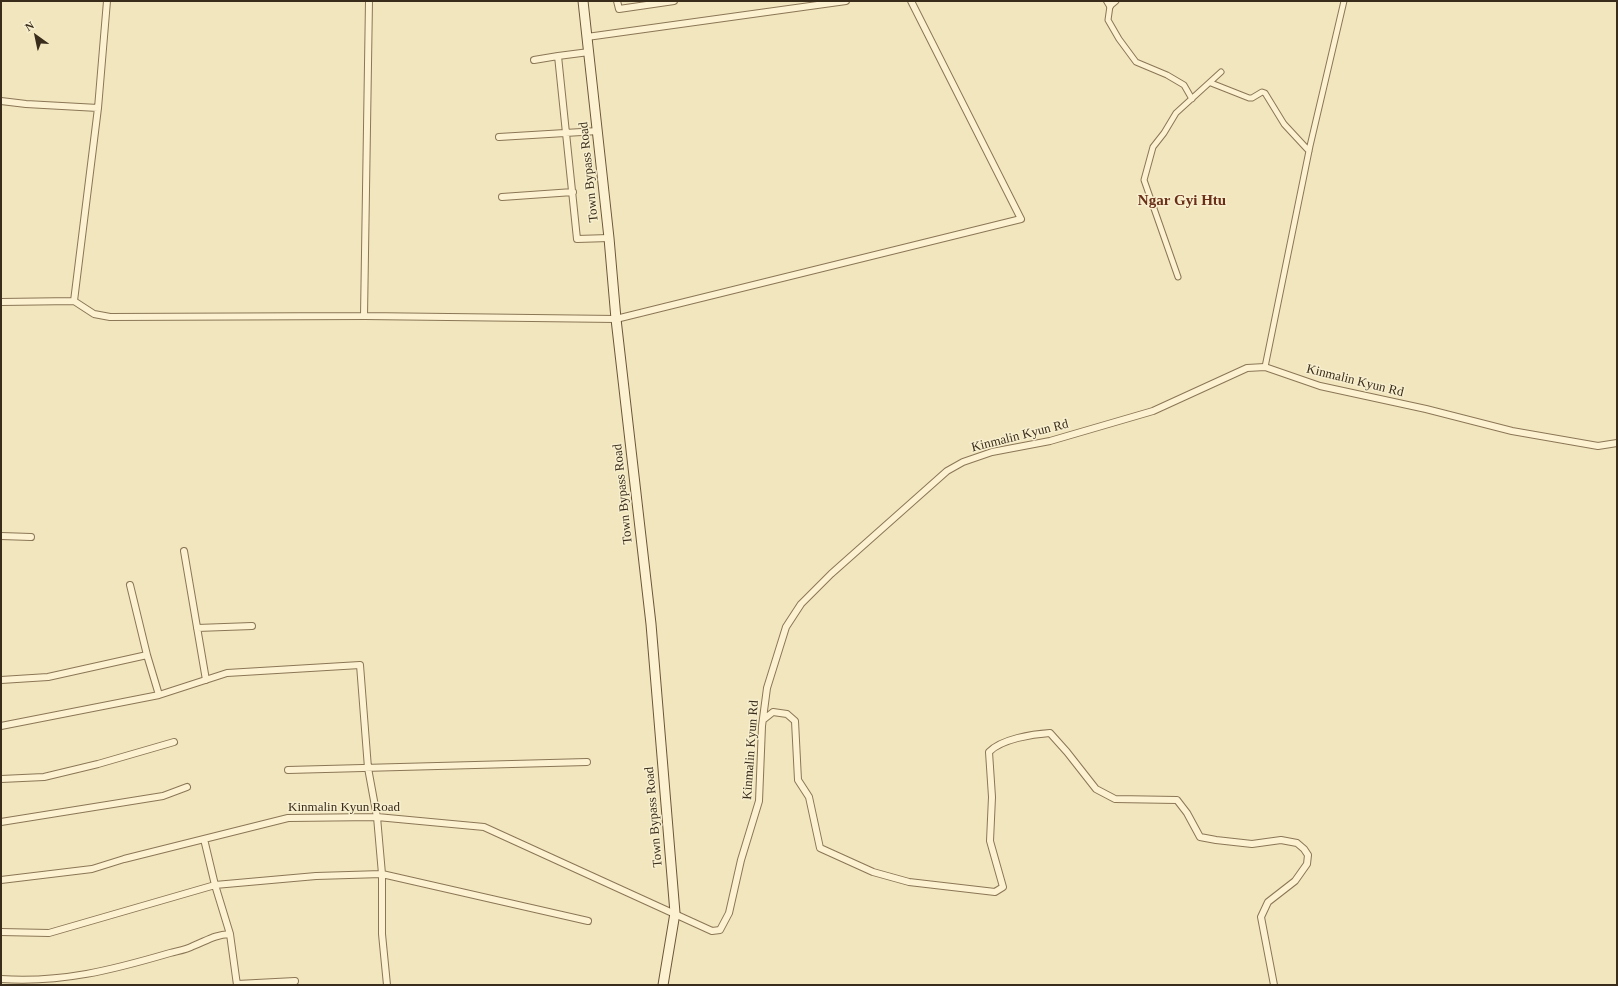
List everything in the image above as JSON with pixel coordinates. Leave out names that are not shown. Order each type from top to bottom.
[{"type":"main road","name":"Town Bypass Road","points":[[583,1],[598,131],[616,319],[651,624],[675,913],[663,985]]},
{"type":"street","points":[[74,301],[98,108],[107,1]]},
{"type":"street","points":[[364,316],[369,1]]},
{"type":"street","points":[[617,1],[619,9],[674,1]]},
{"type":"street","points":[[587,37],[846,1]]},
{"type":"street","points":[[1,302],[74,301],[94,314],[110,317],[364,316],[616,319],[1021,219],[910,1]]},
{"type":"street","points":[[1116,1],[1108,4],[1108,20],[1119,39],[1136,62],[1167,75],[1184,85],[1192,99]]},
{"type":"street","points":[[1265,367],[1309,151],[1344,1]]},
{"type":"street","points":[[534,60],[589,52]]},
{"type":"street","points":[[558,56],[577,239],[609,238]]},
{"type":"street","points":[[1178,277],[1144,180],[1153,146],[1164,133],[1176,112],[1222,72]]},
{"type":"street","points":[[1211,83],[1249,98],[1252,98],[1262,92],[1265,93],[1284,124],[1309,151]]},
{"type":"street","points":[[1,101],[98,108]]},
{"type":"street","points":[[499,137],[598,131]]},
{"type":"street","points":[[502,197],[573,192]]},
{"type":"street","name":"Kinmalin Kyun Rd","points":[[675,913],[712,931],[720,930],[729,914],[741,860],[759,801],[763,720],[767,688],[786,627],[800,604],[831,574],[947,471],[963,462],[992,452],[1050,441],[1153,411],[1247,368],[1265,367],[1320,386],[1426,409],[1512,431],[1598,446],[1617,442]]},
{"type":"street","points":[[1,536],[31,537]]},
{"type":"street","points":[[184,551],[206,680]]},
{"type":"street","points":[[130,585],[147,655],[159,695]]},
{"type":"street","points":[[197,628],[252,626]]},
{"type":"street","points":[[1,680],[48,677],[147,655]]},
{"type":"street","points":[[1,726],[159,695],[227,673],[360,665],[368,768],[377,817],[382,874],[382,934],[387,985]]},
{"type":"street","points":[[763,720],[773,712],[787,714],[795,720],[798,780],[809,797],[820,848],[873,872],[909,882],[995,892],[1003,887],[990,841],[992,797],[989,752],[993,747],[1028,734],[1050,733],[1096,789],[1115,798],[1177,800],[1187,813],[1200,837],[1252,844],[1281,840],[1297,843],[1308,855],[1307,864],[1295,881],[1268,902],[1261,917],[1274,985]]},
{"type":"street","points":[[1,779],[44,777],[98,764],[174,742]]},
{"type":"street","points":[[288,770],[587,762]]},
{"type":"street","points":[[1,822],[164,796],[187,787]]},
{"type":"street","name":"Kinmalin Kyun Road","points":[[1,880],[92,869],[288,818],[377,817],[484,827],[675,913]]},
{"type":"street","points":[[204,839],[215,886],[230,934],[237,984],[295,982]]},
{"type":"street","points":[[1,932],[49,933],[215,886],[316,876],[382,874],[588,921]]},
{"type":"street","points":[[1,979],[49,979],[81,976],[102,972],[192,947],[220,934],[230,934]]},
{"type":"district","name":"Ngar Gyi Htu","points":[[1182,201]]}]
